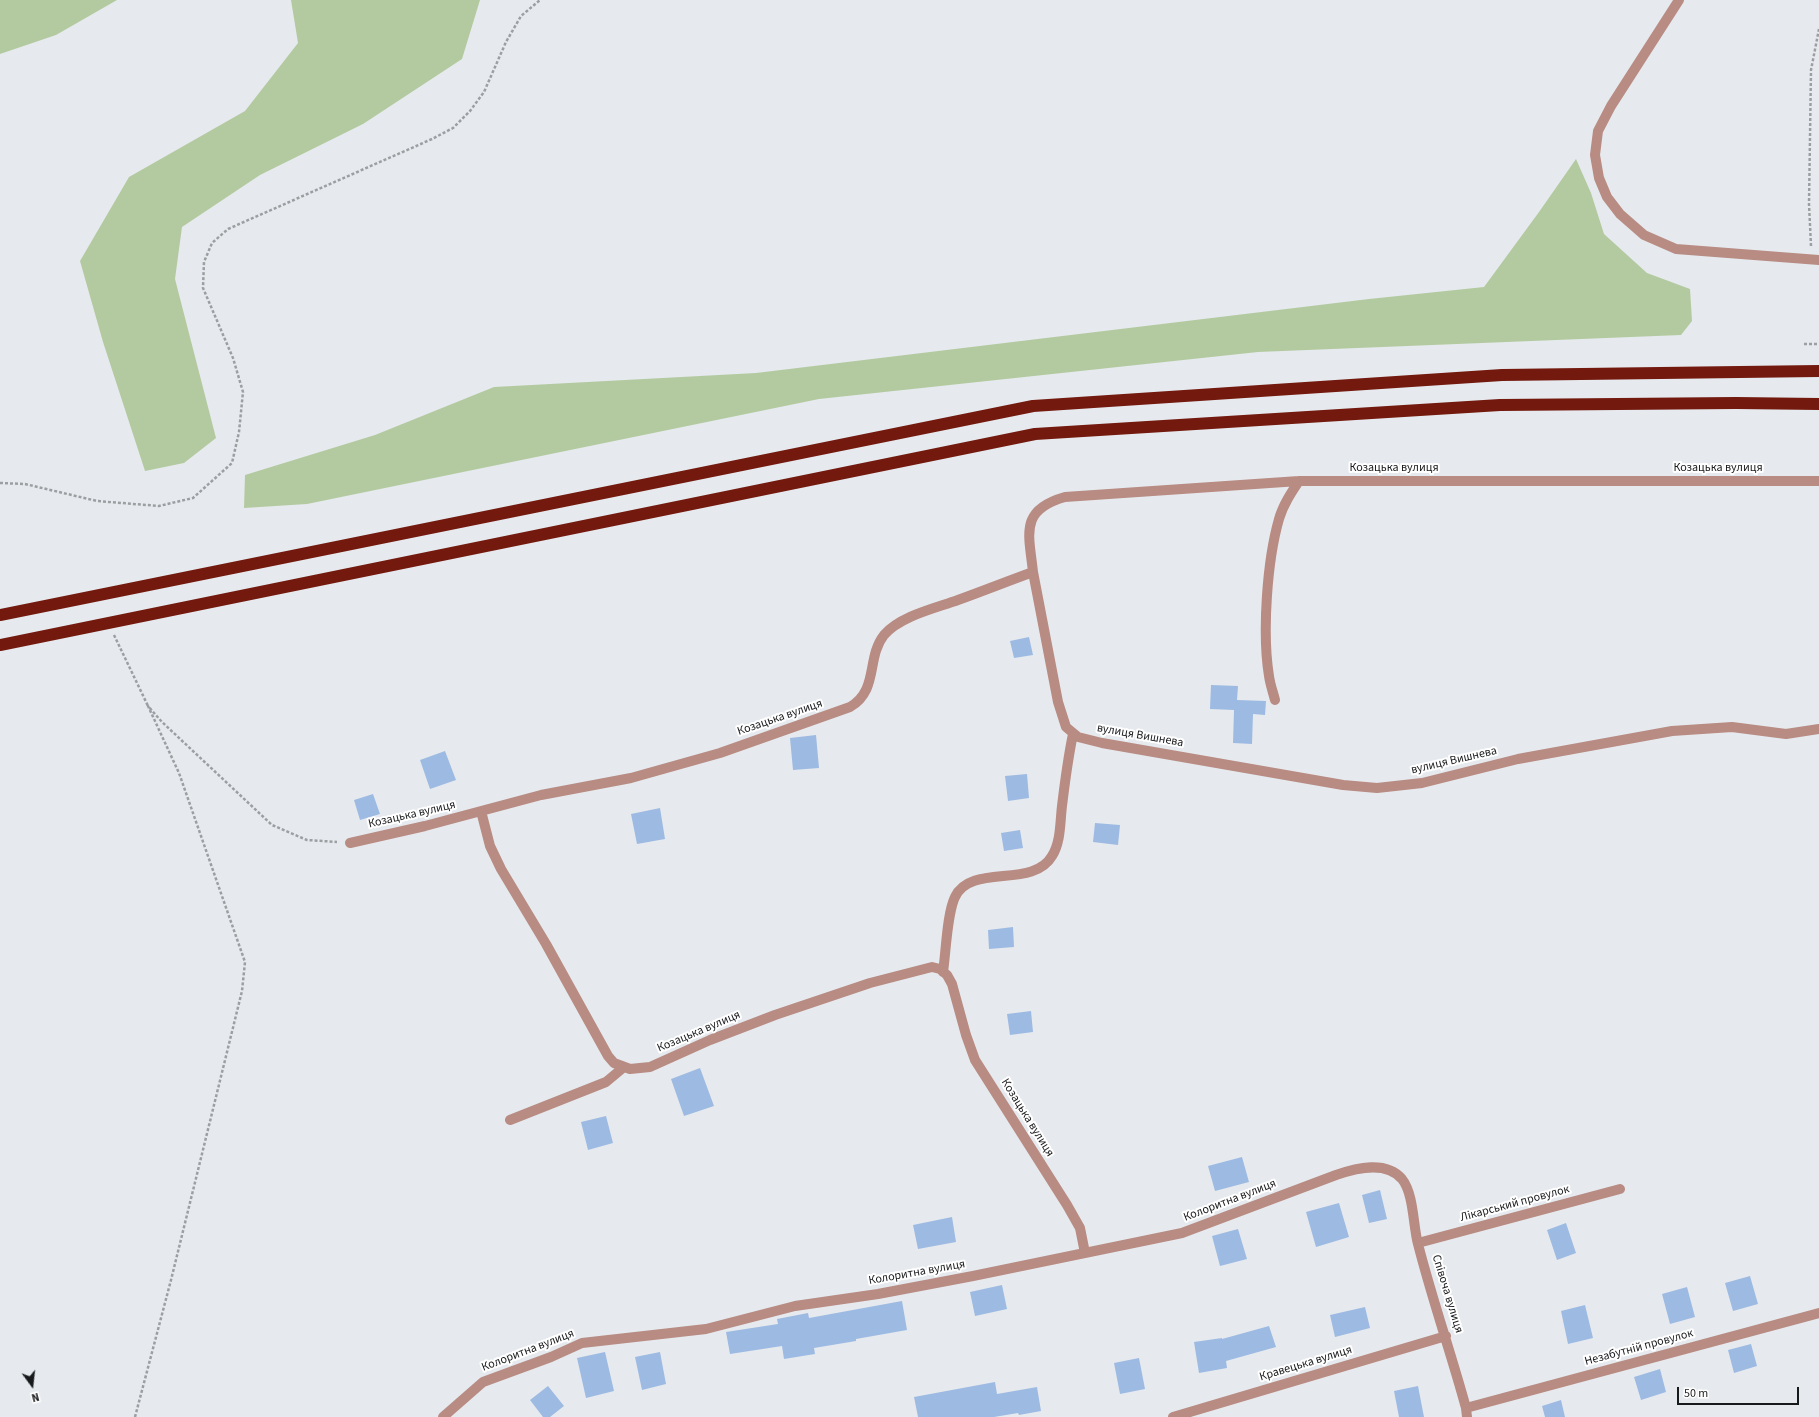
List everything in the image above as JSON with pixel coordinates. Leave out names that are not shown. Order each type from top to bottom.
[{"type":"highway","points":[[0,615],[1032,406],[1502,375],[1819,371]]},
{"type":"highway","points":[[0,645],[1035,434],[1500,405],[1736,403],[1819,404]]},
{"type":"street","points":[[1679,0],[1611,106],[1598,131],[1595,155],[1599,178],[1607,197],[1620,214],[1644,234],[1676,249],[1815,260]]},
{"type":"street","points":[[1276,700],[1269,678],[1266,639],[1270,566],[1279,518],[1299,481]]},
{"type":"street","name":"Козацька вулиця","points":[[1074,734],[1066,727],[1058,702],[1033,572],[1029,525],[1036,512],[1049,501],[1065,497],[1299,481],[1819,481]]},
{"type":"street","name":"Козацька вулиця","points":[[350,843],[542,795],[646,774],[720,753],[850,707],[859,701],[866,693],[871,677],[875,653],[883,636],[892,627],[916,615],[1033,572]]},
{"type":"street","name":"вулиця Вишнева","points":[[1074,734],[1078,737],[1102,743],[1343,785],[1377,788],[1422,783],[1518,759],[1672,731],[1732,727],[1786,734],[1819,729]]},
{"type":"street","points":[[943,972],[952,906],[956,895],[963,887],[973,881],[1028,873],[1040,869],[1052,857],[1058,842],[1068,758],[1074,734]]},
{"type":"street","points":[[481,811],[490,846],[501,869],[546,944],[608,1056],[614,1064],[624,1067]]},
{"type":"street","name":"Козацька вулиця","points":[[624,1067],[630,1069],[650,1067],[710,1040],[775,1015],[870,983],[932,967],[940,969],[947,975],[952,984],[966,1035],[975,1060],[1067,1205],[1080,1228],[1085,1253]]},
{"type":"street","points":[[510,1120],[606,1082],[624,1067]]},
{"type":"street","name":"Колоритна вулиця","points":[[443,1417],[483,1382],[582,1344],[706,1328],[795,1306],[878,1294],[1182,1233],[1336,1174],[1360,1167],[1388,1170],[1402,1180]]},
{"type":"street","name":"Співоча вулиця","points":[[1402,1180],[1409,1195],[1418,1243],[1446,1336],[1466,1412]]},
{"type":"street","name":"Лікарський провулок","points":[[1418,1243],[1620,1189]]},
{"type":"street","name":"Незабутній провулок","points":[[1466,1412],[1819,1313]]},
{"type":"street","name":"Кравецька вулиця","points":[[1173,1417],[1446,1336]]},
{"type":"path","points":[[0,483],[25,484],[97,501],[159,506],[193,498],[232,462],[239,432],[243,392],[233,358],[203,288],[204,262],[212,243],[228,229],[432,139],[453,128],[470,111],[484,92],[506,42],[521,16],[540,0]]},
{"type":"path","points":[[1815,260],[1809,204],[1811,70],[1819,29]]},
{"type":"path","points":[[1804,344],[1819,344]]},
{"type":"path","points":[[108,622],[179,774],[245,962],[242,991],[171,1280],[135,1417]]},
{"type":"path","points":[[148,706],[162,722],[272,825],[307,840],[350,843]]},
{"type":"green space","points":[[0,0],[117,0],[56,35],[0,54]]},
{"type":"green space","points":[[291,0],[480,0],[462,59],[363,124],[260,175],[182,227],[175,279],[216,438],[184,463],[145,471],[103,342],[80,261],[129,177],[245,111],[298,43]]},
{"type":"green space","points":[[1576,159],[1591,193],[1604,234],[1647,273],[1690,289],[1692,321],[1681,335],[1258,352],[819,399],[307,504],[244,508],[245,475],[375,435],[494,387],[756,373],[1369,299],[1484,287]]},
{"type":"building","points":[[1029,637],[1033,655],[1014,658],[1010,641]]},
{"type":"building","points":[[1211,685],[1238,686],[1237,700],[1266,701],[1265,715],[1253,714],[1252,744],[1233,743],[1234,710],[1210,709]]},
{"type":"building","points":[[816,735],[819,768],[793,770],[790,738]]},
{"type":"building","points":[[445,751],[456,780],[430,789],[420,760]]},
{"type":"building","points":[[1027,774],[1029,798],[1008,801],[1005,776]]},
{"type":"building","points":[[373,794],[380,814],[360,820],[354,800]]},
{"type":"building","points":[[660,808],[665,839],[637,844],[631,814]]},
{"type":"building","points":[[1095,823],[1120,825],[1118,845],[1093,842]]},
{"type":"building","points":[[1020,830],[1023,848],[1004,851],[1001,833]]},
{"type":"building","points":[[1013,927],[1014,947],[989,949],[988,930]]},
{"type":"building","points":[[1031,1011],[1033,1032],[1010,1035],[1007,1014]]},
{"type":"building","points":[[700,1068],[714,1106],[684,1116],[671,1079]]},
{"type":"building","points":[[606,1116],[613,1143],[588,1150],[581,1122]]},
{"type":"building","points":[[1242,1157],[1249,1182],[1215,1191],[1208,1166]]},
{"type":"building","points":[[1380,1190],[1387,1219],[1369,1223],[1362,1195]]},
{"type":"building","points":[[1339,1203],[1349,1237],[1316,1247],[1306,1212]]},
{"type":"building","points":[[952,1217],[956,1242],[918,1249],[913,1225]]},
{"type":"building","points":[[1566,1223],[1576,1253],[1557,1260],[1547,1230]]},
{"type":"building","points":[[1238,1229],[1247,1259],[1220,1266],[1212,1236]]},
{"type":"building","points":[[1750,1276],[1758,1304],[1733,1311],[1725,1283]]},
{"type":"building","points":[[1002,1285],[1007,1309],[975,1316],[970,1292]]},
{"type":"building","points":[[1687,1287],[1695,1317],[1670,1324],[1662,1294]]},
{"type":"building","points":[[902,1301],[907,1330],[814,1348],[815,1354],[784,1359],[782,1346],[730,1354],[726,1332],[778,1324],[777,1319],[808,1313],[809,1318]]},
{"type":"building","points":[[1585,1305],[1593,1338],[1568,1344],[1561,1311]]},
{"type":"building","points":[[1365,1307],[1370,1328],[1335,1337],[1330,1315]]},
{"type":"building","points":[[1269,1326],[1276,1347],[1226,1361],[1227,1368],[1199,1373],[1194,1342],[1222,1339]]},
{"type":"building","points":[[1751,1344],[1757,1366],[1734,1373],[1728,1350]]},
{"type":"building","points":[[605,1352],[614,1391],[586,1398],[577,1358]]},
{"type":"building","points":[[660,1352],[666,1384],[642,1390],[635,1357]]},
{"type":"building","points":[[1139,1358],[1145,1389],[1120,1394],[1114,1363]]},
{"type":"building","points":[[1660,1369],[1666,1392],[1641,1400],[1634,1377]]},
{"type":"building","points":[[995,1382],[997,1394],[1037,1387],[1041,1411],[994,1417],[918,1417],[914,1397]]},
{"type":"building","points":[[548,1386],[564,1406],[550,1417],[543,1417],[530,1400]]},
{"type":"building","points":[[1418,1386],[1424,1417],[1399,1417],[1394,1391]]},
{"type":"building","points":[[1561,1400],[1565,1417],[1545,1417],[1542,1406]]}]
